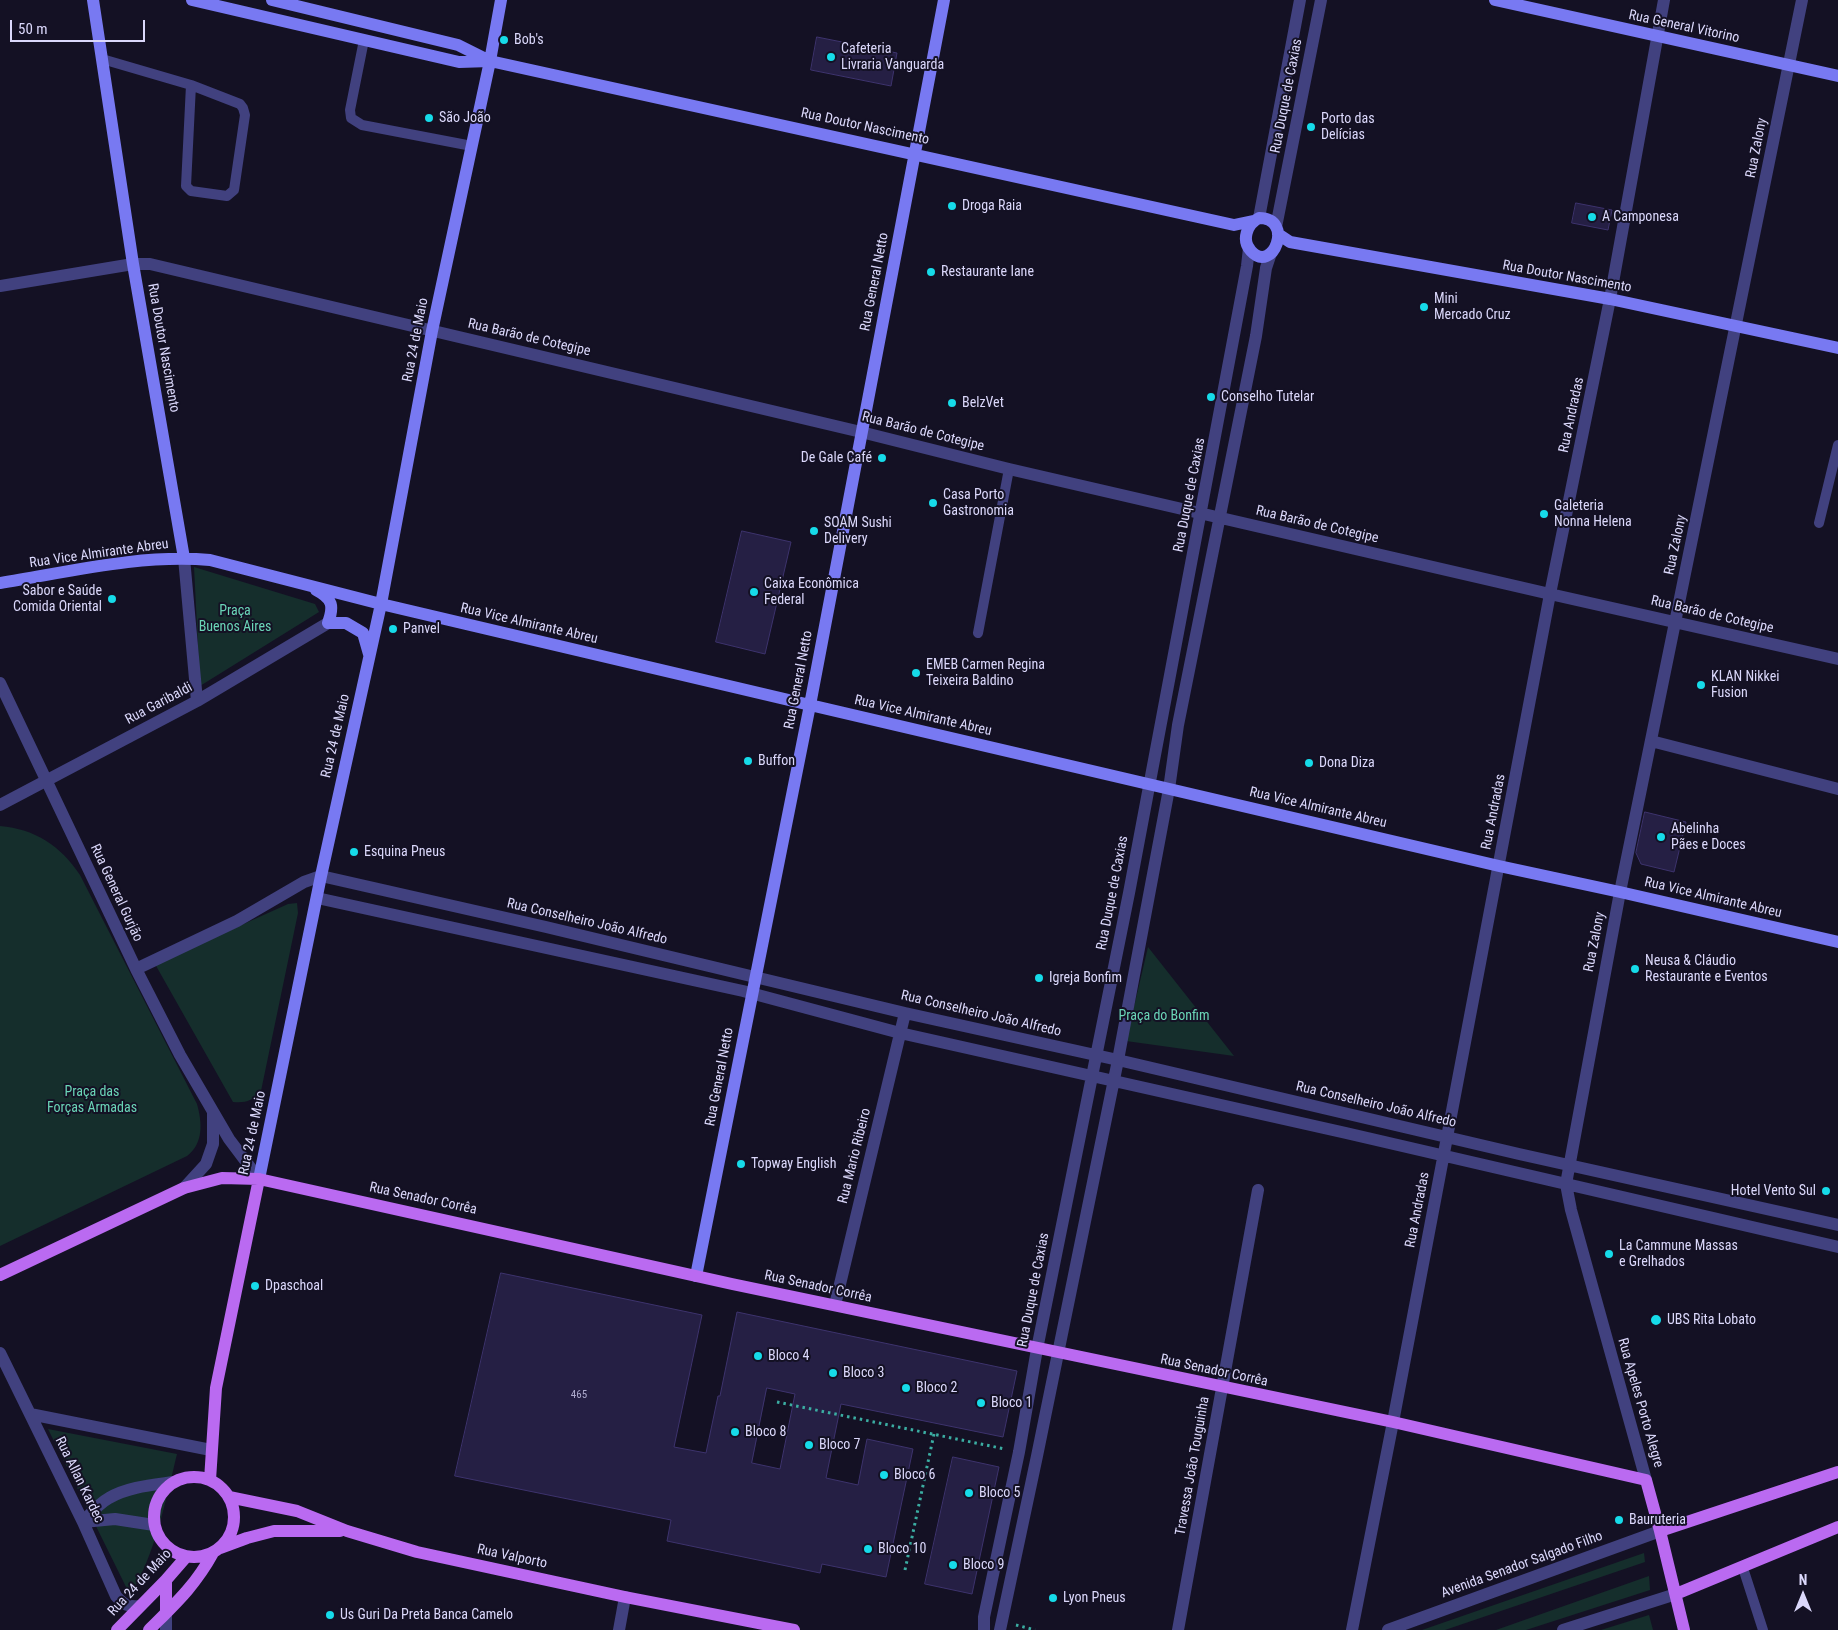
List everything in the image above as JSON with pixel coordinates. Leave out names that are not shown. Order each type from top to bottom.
[{"type":"main road","name":"Rua Senador Corrêa","points":[[0,1275],[184,1188],[222,1178],[259,1179],[835,1306],[1393,1422],[1646,1480]]},
{"type":"main road","name":"Rua 24 de Maio","points":[[210,1480],[216,1388],[259,1179]]},
{"type":"main road","name":"Avenida Senador Salgado Filho","points":[[1660,1531],[1838,1472]]},
{"type":"main road","points":[[149,1630],[180,1600],[217,1550],[227,1540],[234,1521],[233,1508],[229,1497],[221,1487],[210,1480],[198,1477],[185,1478],[174,1482],[164,1490],[157,1501],[154,1525]]},
{"type":"main road","name":"Rua Apeles Porto Alegre","points":[[1646,1480],[1684,1630]]},
{"type":"main road","name":"Rua Valporto","points":[[229,1497],[297,1511],[347,1531],[417,1552],[625,1597],[794,1630]]},
{"type":"main road","name":"Rua 24 de Maio","points":[[154,1525],[159,1537],[167,1547],[177,1554],[186,1556],[204,1556],[274,1531],[347,1531]]},
{"type":"main road","points":[[1676,1594],[1838,1527]]},
{"type":"main road","name":"Rua 24 de Maio","points":[[117,1630],[166,1580],[186,1556]]},
{"type":"main road","points":[[166,1580],[166,1612]]},
{"type":"street","name":"Rua Doutor Nascimento","points":[[93,0],[133,264],[184,558],[197,701]]},
{"type":"street","name":"Rua Doutor Nascimento","points":[[192,0],[460,62],[490,61]]},
{"type":"street","name":"Rua Doutor Nascimento","points":[[272,0],[458,45],[490,61],[1234,225],[1256,220]]},
{"type":"street","name":"Rua 24 de Maio","points":[[259,1179],[320,876],[381,604],[432,331],[490,61],[501,0]]},
{"type":"street","name":"Rua General Netto","points":[[696,1276],[810,705],[944,0]]},
{"type":"street","name":"Rua Duque de Caxias","points":[[1256,220],[1273,148],[1300,0]]},
{"type":"street","name":"Rua Duque de Caxias","points":[[1277,230],[1321,0]]},
{"type":"street","name":"Rua General Vitorino","points":[[1495,0],[1838,76]]},
{"type":"street","name":"Rua Andradas","points":[[1352,1630],[1448,1137],[1550,594],[1610,299],[1664,0]]},
{"type":"street","name":"Rua Zalony","points":[[1566,1184],[1620,892],[1802,0]]},
{"type":"street","points":[[1296,17],[1317,21]]},
{"type":"street","points":[[1288,62],[1308,65]]},
{"type":"street","points":[[1282,100],[1300,103]]},
{"type":"street","points":[[1273,148],[1291,153]]},
{"type":"street","points":[[1000,1630],[1118,1060],[1149,897],[1178,725],[1256,336],[1266,268],[1273,251],[1277,230],[1272,221],[1265,218],[1256,220],[1248,226],[1246,233],[1247,244]]},
{"type":"street","points":[[1234,225],[1253,253],[1259,256],[1265,256],[1290,242]]},
{"type":"street","name":"Rua Doutor Nascimento","points":[[1277,230],[1290,242],[1610,299],[1838,348]]},
{"type":"street","name":"Rua Duque de Caxias","points":[[984,1630],[984,1617],[1019,1452],[1037,1349],[1162,722],[1247,266],[1247,244]]},
{"type":"street","name":"Rua Barão de Cotegipe","points":[[0,286],[133,264],[150,264],[1201,514],[1838,659]]},
{"type":"street","points":[[1235,332],[1256,336]]},
{"type":"street","points":[[1217,429],[1237,433]]},
{"type":"street","name":"Rua Vice Almirante Abreu","points":[[0,583],[124,563],[184,558],[210,560],[381,604],[1150,785],[1838,942]]},
{"type":"street","points":[[308,585],[325,595],[330,601],[332,612],[328,623],[346,623],[363,633],[370,656]]},
{"type":"street","points":[[1185,599],[1203,602]]},
{"type":"street","name":"Rua Garibaldi","points":[[0,805],[47,782],[197,701],[328,623]]},
{"type":"street","name":"Rua General Gurjão","points":[[0,683],[136,970],[180,1055],[229,1138],[259,1179]]},
{"type":"street","points":[[1162,722],[1178,725]]},
{"type":"street","points":[[1651,740],[1838,789]]},
{"type":"street","points":[[136,970],[238,921],[304,882],[320,876]]},
{"type":"street","name":"Rua Conselheiro João Alfredo","points":[[320,876],[546,927],[905,1013],[1838,1225]]},
{"type":"street","points":[[1129,892],[1149,897]]},
{"type":"street","points":[[317,898],[752,993],[900,1033],[1346,1133],[1838,1247]]},
{"type":"street","points":[[542,948],[546,927]]},
{"type":"street","points":[[608,962],[612,943]]},
{"type":"street","points":[[833,1015],[838,997]]},
{"type":"street","name":"Rua Mario Ribeiro","points":[[835,1306],[905,1013]]},
{"type":"street","points":[[1002,1056],[1007,1036]]},
{"type":"street","points":[[1274,1117],[1278,1097]]},
{"type":"street","points":[[184,1188],[206,1164],[213,1144],[213,1112]]},
{"type":"street","points":[[1346,1133],[1350,1115]]},
{"type":"street","points":[[1515,1172],[1519,1154]]},
{"type":"street","points":[[1073,1167],[1095,1172]]},
{"type":"street","name":"Rua Apeles Porto Alegre","points":[[1566,1184],[1571,1210],[1646,1480]]},
{"type":"street","points":[[1669,1208],[1674,1188]]},
{"type":"street","name":"Travessa João Touguinha","points":[[1178,1630],[1258,1190]]},
{"type":"street","points":[[1796,1238],[1801,1217]]},
{"type":"street","points":[[1063,1218],[1084,1224]]},
{"type":"street","name":"Rua Allan Kardec","points":[[0,1353],[83,1522],[116,1596],[129,1607],[140,1606]]},
{"type":"street","points":[[30,1414],[211,1450]]},
{"type":"street","points":[[83,1522],[97,1506],[109,1497],[129,1490],[174,1482]]},
{"type":"street","points":[[83,1522],[115,1519],[154,1525]]},
{"type":"street","name":"Avenida Senador Salgado Filho","points":[[1388,1630],[1660,1531]]},
{"type":"street","points":[[1563,1630],[1676,1594]]},
{"type":"street","points":[[618,1630],[625,1597]]},
{"type":"street","points":[[166,1612],[166,1630]]},
{"type":"lane","points":[[364,40],[350,110],[351,118],[362,125],[472,146]]},
{"type":"lane","points":[[102,59],[191,85],[240,104],[245,115],[234,190],[227,196],[190,191],[186,186],[191,85]]},
{"type":"lane","points":[[1820,523],[1838,445]]},
{"type":"lane","points":[[978,633],[1010,469]]},
{"type":"lane","points":[[1742,1568],[1763,1630]]},
{"type":"path","points":[[777,1402],[1019,1452]]},
{"type":"path","points":[[906,1570],[934,1434]]},
{"type":"green space","name":"Praça Buenos Aires","points":[[194,567],[315,604],[319,612],[200,686]]},
{"type":"green space","name":"Praça das Forças Armadas","points":[[0,826],[25,831],[46,841],[73,865],[80,875],[197,1104],[201,1125],[199,1139],[193,1151],[187,1156],[0,1246]]},
{"type":"green space","points":[[297,903],[298,913],[261,1091],[248,1101],[233,1102],[155,964],[288,904]]},
{"type":"green space","name":"Praça do Bonfim","points":[[1148,947],[1234,1056],[1126,1041]]},
{"type":"green space","points":[[48,1429],[177,1454],[153,1545],[139,1580],[130,1595]]},
{"type":"green space","points":[[1644,1553],[1645,1562],[1445,1630],[1422,1630]]},
{"type":"green space","points":[[1649,1576],[1650,1590],[1526,1630],[1496,1630]]},
{"type":"green space","points":[[1649,1615],[1653,1630],[1601,1630]]},
{"type":"building","points":[[817,37],[897,53],[891,86],[811,70]]},
{"type":"building","name":"A Camponesa","points":[[1576,203],[1612,210],[1608,230],[1572,223]]},
{"type":"building","name":"Caixa Econômica Federal","points":[[742,531],[791,542],[765,654],[716,642]]},
{"type":"building","name":"Abelinha Pães e Doces","points":[[1645,812],[1686,822],[1674,872],[1641,864],[1636,853]]},
{"type":"building","points":[[501,1273],[702,1315],[674,1447],[706,1453],[737,1312],[1017,1371],[1003,1437],[841,1404],[826,1478],[858,1485],[867,1439],[913,1449],[886,1577],[822,1564],[820,1573],[667,1541],[671,1520],[455,1476]],"holes":[[[767,1388],[795,1394],[780,1469],[752,1463]]]},
{"type":"building","points":[[953,1457],[999,1467],[972,1594],[925,1584]]},
{"type":"place","name":"Bob's","points":[[504,40]]},
{"type":"place","name":"Cafeteria Livraria Vanguarda","points":[[831,57]]},
{"type":"place","name":"São João","points":[[429,118]]},
{"type":"place","name":"Porto das Delícias","points":[[1311,127]]},
{"type":"place","name":"Droga Raia","points":[[952,206]]},
{"type":"place","name":"A Camponesa","points":[[1592,217]]},
{"type":"place","name":"Restaurante Iane","points":[[931,272]]},
{"type":"place","name":"Mini Mercado Cruz","points":[[1424,307]]},
{"type":"place","name":"Conselho Tutelar","points":[[1211,397]]},
{"type":"place","name":"BelzVet","points":[[952,403]]},
{"type":"place","name":"De Gale Café","points":[[882,458]]},
{"type":"place","name":"Casa Porto Gastronomia","points":[[933,503]]},
{"type":"place","name":"Galeteria Nonna Helena","points":[[1544,514]]},
{"type":"place","name":"SOAM Sushi Delivery","points":[[814,531]]},
{"type":"place","name":"Caixa Econômica Federal","points":[[754,592]]},
{"type":"place","name":"Sabor e Saúde Comida Oriental","points":[[112,599]]},
{"type":"place","name":"Panvel","points":[[393,629]]},
{"type":"place","name":"EMEB Carmen Regina Teixeira Baldino","points":[[916,673]]},
{"type":"place","name":"KLAN Nikkei Fusion","points":[[1701,685]]},
{"type":"place","name":"Buffon","points":[[748,761]]},
{"type":"place","name":"Dona Diza","points":[[1309,763]]},
{"type":"place","name":"Abelinha Pães e Doces","points":[[1661,837]]},
{"type":"place","name":"Esquina Pneus","points":[[354,852]]},
{"type":"place","name":"Neusa & Cláudio Restaurante e Eventos","points":[[1635,969]]},
{"type":"place","name":"Igreja Bonfim","points":[[1039,978]]},
{"type":"place","name":"Topway English","points":[[741,1164]]},
{"type":"place","name":"Hotel Vento Sul","points":[[1826,1191]]},
{"type":"place","name":"La Cammune Massas e Grelhados","points":[[1609,1254]]},
{"type":"place","name":"Dpaschoal","points":[[255,1286]]},
{"type":"place","name":"UBS Rita Lobato","points":[[1656,1320]]},
{"type":"place","name":"Bloco 4","points":[[758,1356]]},
{"type":"place","name":"Bloco 3","points":[[833,1373]]},
{"type":"place","name":"Bloco 2","points":[[906,1388]]},
{"type":"place","name":"Bloco 1","points":[[981,1403]]},
{"type":"place","name":"Bloco 8","points":[[735,1432]]},
{"type":"place","name":"Bloco 7","points":[[809,1445]]},
{"type":"place","name":"Bloco 6","points":[[884,1475]]},
{"type":"place","name":"Bloco 5","points":[[969,1493]]},
{"type":"place","name":"Bauruteria","points":[[1619,1520]]},
{"type":"place","name":"Bloco 10","points":[[868,1549]]},
{"type":"place","name":"Bloco 9","points":[[953,1565]]},
{"type":"place","name":"Lyon Pneus","points":[[1053,1598]]},
{"type":"place","name":"Us Guri Da Preta Banca Camelo","points":[[330,1615]]}]
